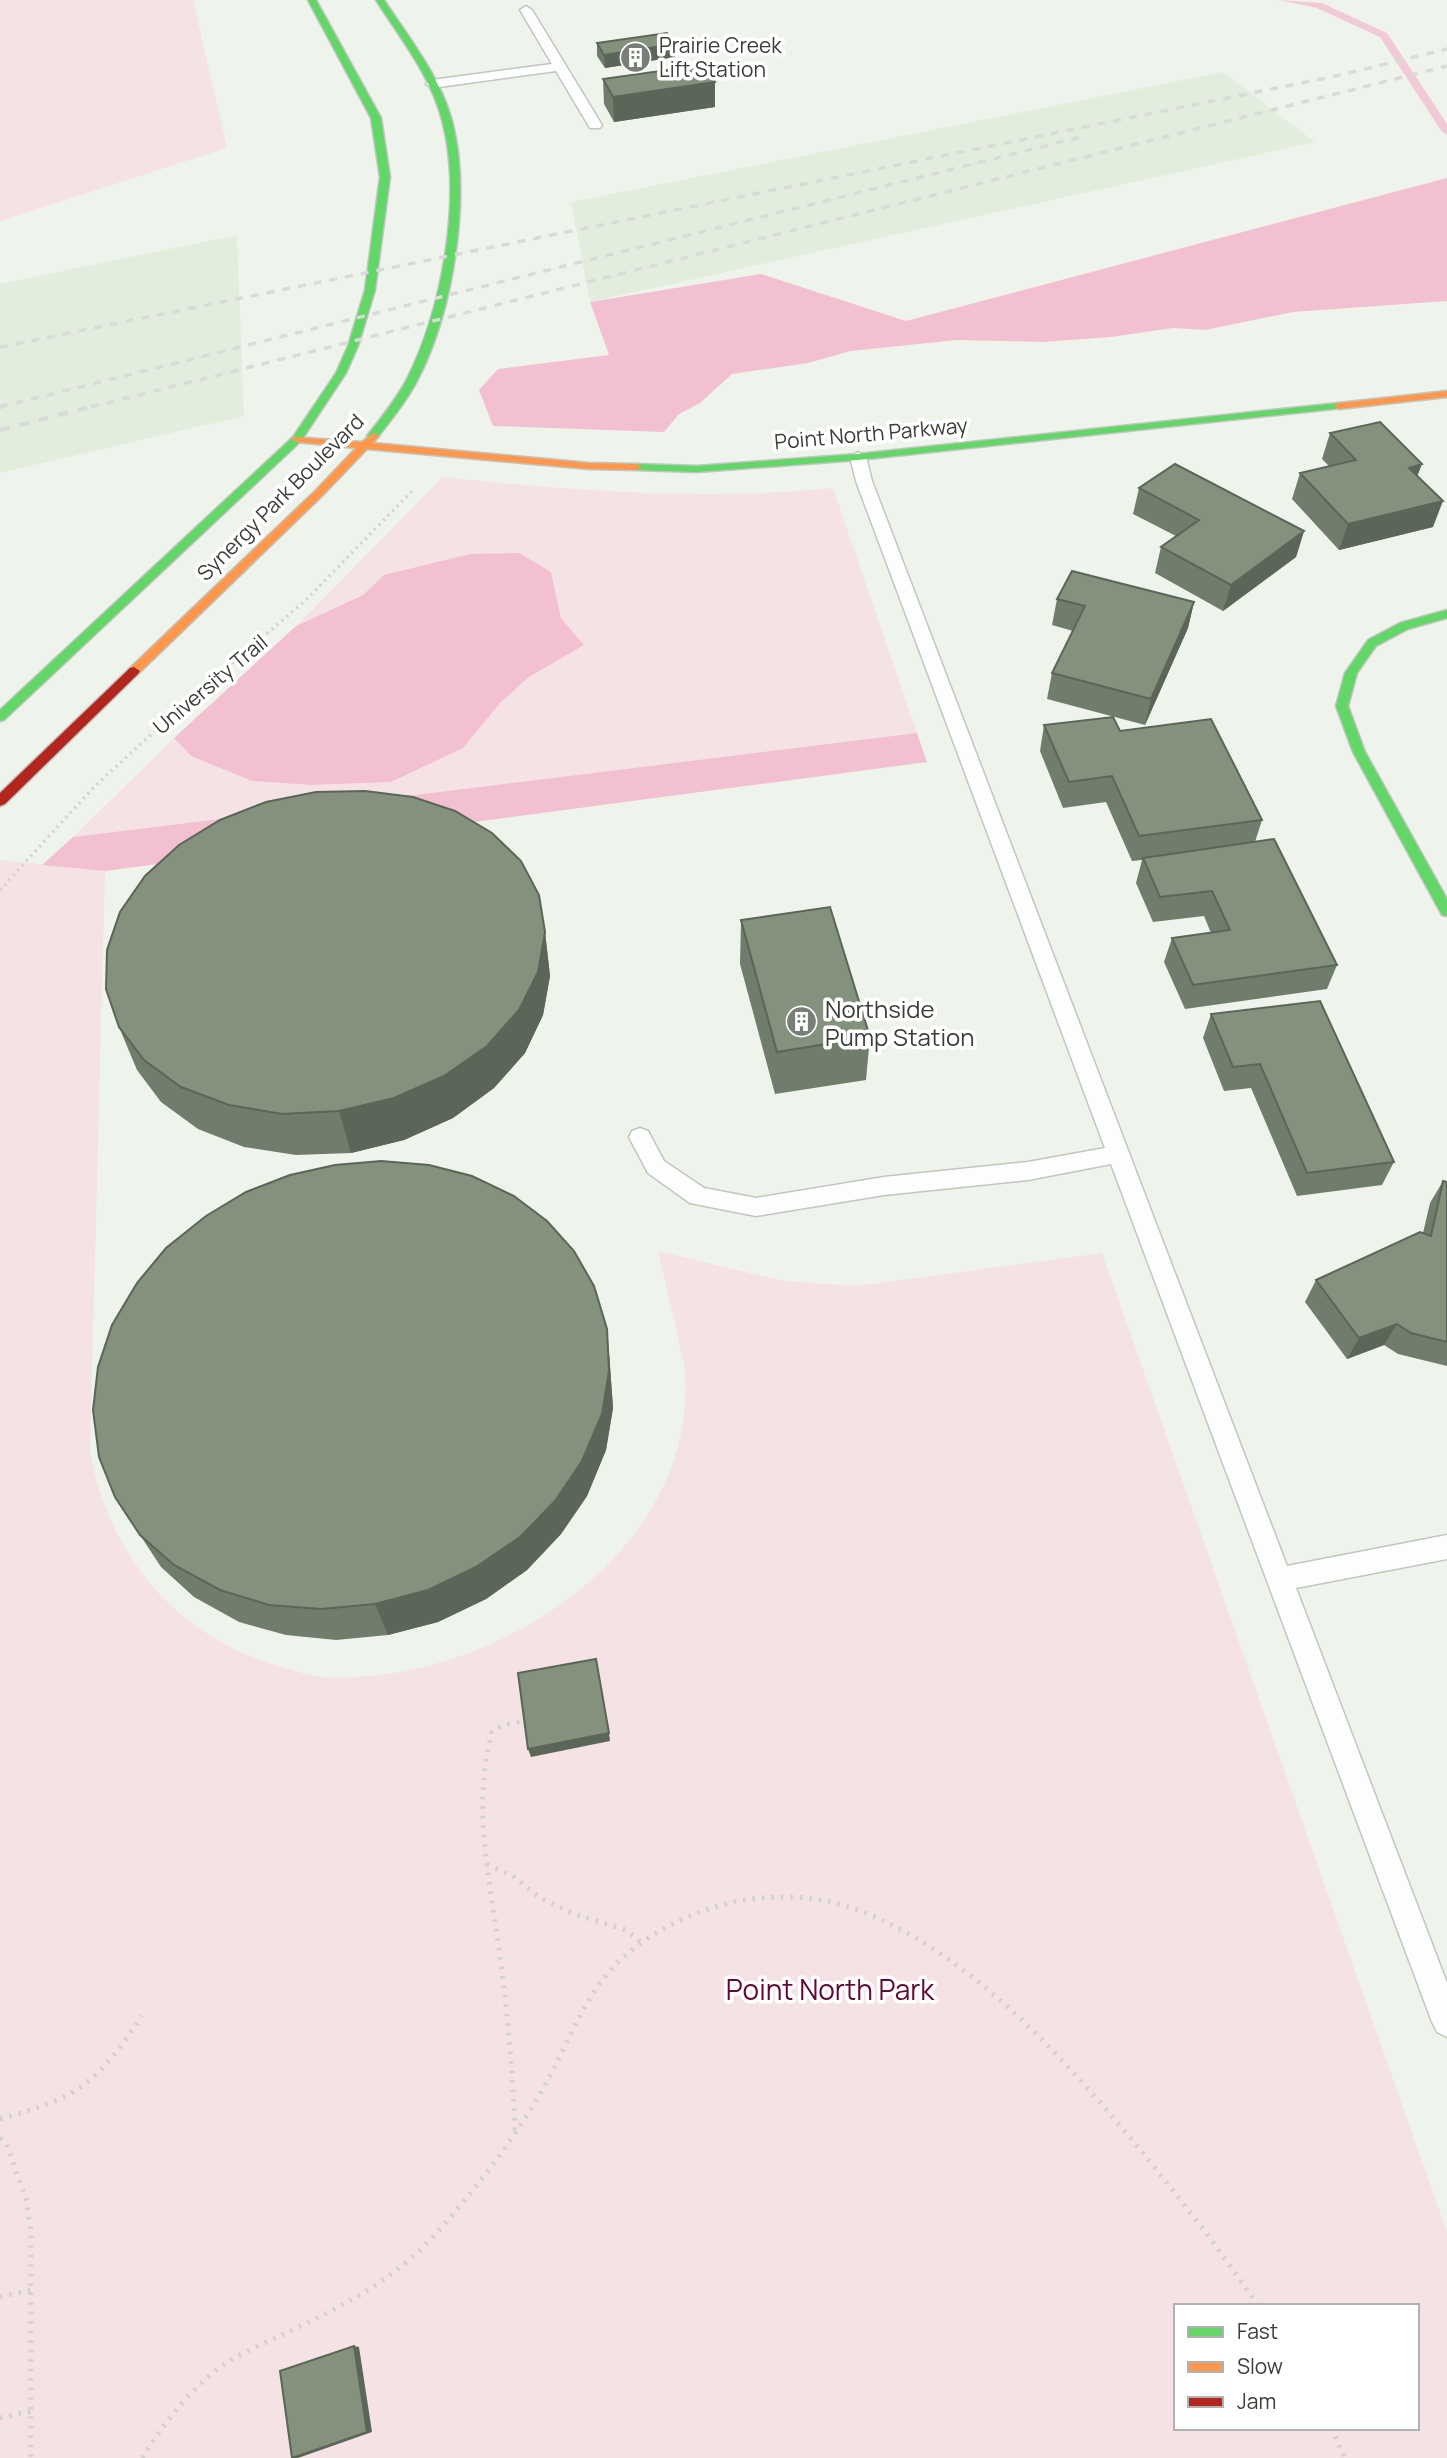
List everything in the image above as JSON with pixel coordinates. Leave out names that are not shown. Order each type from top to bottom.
[{"type":"street","name":"Synergy Park Boulevard","points":[[0,717],[297,439],[341,373],[353,346],[370,290],[385,177],[376,118],[312,0]]},
{"type":"street","name":"Synergy Park Boulevard","points":[[0,801],[320,491],[387,418],[412,379],[429,340],[439,302],[455,182],[452,140],[444,111],[432,85],[380,0]]},
{"type":"street","name":"Point North Parkway","points":[[297,439],[564,464],[697,469],[858,457],[1447,394]]},
{"type":"street","points":[[1447,614],[1404,626],[1373,643],[1351,673],[1342,706],[1359,752],[1447,911]]},
{"type":"lane","points":[[526,10],[595,125]]},
{"type":"lane","points":[[432,85],[561,67]]},
{"type":"lane","points":[[858,457],[866,485],[1447,2022]]},
{"type":"lane","points":[[640,1137],[656,1167],[698,1196],[756,1207],[884,1186],[1028,1171],[1120,1154]]},
{"type":"lane","points":[[1280,1579],[1447,1546]]},
{"type":"path","name":"University Trail","points":[[0,890],[94,787],[138,745],[306,600],[422,481]]},
{"type":"path","points":[[515,2130],[510,2028],[481,1823],[481,1774],[484,1753],[492,1732],[501,1726],[526,1720]]},
{"type":"path","points":[[487,1864],[514,1877],[540,1898],[577,1915],[626,1930],[642,1944]]},
{"type":"path","points":[[142,2458],[168,2417],[224,2365],[369,2291],[429,2242],[515,2130],[549,2079],[574,2025],[597,1986],[625,1955],[659,1930],[703,1909],[742,1900],[779,1896],[819,1900],[854,1908],[926,1942],[995,1999],[1047,2047],[1100,2102],[1211,2238],[1257,2304]]},
{"type":"path","points":[[0,2119],[36,2110],[87,2084],[116,2053],[142,2015]]},
{"type":"path","points":[[0,2138],[6,2143],[26,2199],[31,2231],[31,2458]]},
{"type":"path","points":[[0,2297],[31,2290]]},
{"type":"path","points":[[0,2418],[31,2411]]},
{"type":"path","points":[[1332,2430],[1345,2458]]},
{"type":"shaded area","points":[[1223,72],[1315,142],[590,302],[571,202]]},
{"type":"shaded area","points":[[1447,178],[1447,301],[1293,312],[1205,330],[1173,328],[1111,337],[1043,342],[957,340],[851,351],[808,363],[732,374],[700,403],[679,414],[664,432],[493,426],[479,390],[498,369],[609,355],[590,302],[761,274],[906,321]]},
{"type":"shaded area","points":[[237,235],[244,416],[0,473],[0,284]]},
{"type":"shaded area","points":[[519,553],[551,572],[561,618],[584,645],[529,677],[500,703],[463,748],[391,782],[312,785],[252,781],[191,756],[174,738],[296,626],[363,595],[384,575],[470,554]]},
{"type":"shaded area","points":[[917,733],[927,762],[105,871],[42,865],[73,837]]},
{"type":"green space","points":[[0,0],[193,0],[227,148],[0,221]]},
{"type":"green space","points":[[443,477],[638,493],[736,494],[833,488],[917,733],[73,837],[174,738],[191,756],[252,781],[312,785],[391,782],[500,703],[529,677],[584,645],[561,618],[551,572],[384,575],[363,595],[296,626]]},
{"type":"green space","name":"Point North Park","points":[[0,860],[105,871],[90,1452],[99,1488],[112,1523],[129,1554],[150,1583],[174,1608],[202,1630],[234,1649],[269,1663],[307,1674],[330,1677],[394,1673],[458,1657],[520,1629],[577,1592],[625,1545],[661,1491],[682,1430],[684,1364],[658,1251],[783,1281],[857,1286],[1102,1253],[1447,2232],[1447,2458],[0,2458]]},
{"type":"building","points":[[667,33],[675,44],[604,55],[597,43]]},
{"type":"building","points":[[703,65],[715,82],[613,97],[603,79]]},
{"type":"building","points":[[1380,422],[1422,464],[1409,468],[1443,501],[1348,524],[1300,473],[1356,460],[1330,433]]},
{"type":"building","points":[[1175,464],[1304,531],[1231,585],[1161,547],[1199,520],[1139,488]]},
{"type":"building","points":[[1072,571],[1194,602],[1151,699],[1052,673],[1085,606],[1057,599]]},
{"type":"building","points":[[1113,717],[1120,731],[1211,719],[1262,820],[1139,836],[1112,776],[1069,782],[1044,725]]},
{"type":"building","points":[[365,791],[413,797],[455,811],[492,833],[521,861],[539,895],[545,932],[538,972],[519,1010],[487,1046],[444,1076],[394,1098],[339,1111],[282,1114],[229,1105],[181,1087],[144,1060],[119,1027],[106,989],[107,950],[120,912],[145,876],[179,845],[220,820],[266,802],[316,792]]},
{"type":"building","points":[[1274,839],[1337,965],[1193,985],[1172,938],[1230,930],[1212,891],[1160,897],[1143,858]]},
{"type":"building","points":[[830,907],[870,1037],[777,1052],[741,920]]},
{"type":"building","points":[[1320,1001],[1394,1162],[1307,1173],[1260,1064],[1233,1067],[1211,1014]]},
{"type":"building","points":[[381,1161],[429,1165],[472,1176],[514,1196],[547,1221],[574,1251],[594,1286],[607,1329],[609,1371],[602,1414],[582,1461],[555,1501],[520,1537],[476,1567],[428,1590],[375,1604],[321,1609],[269,1605],[220,1590],[174,1565],[140,1535],[115,1497],[99,1457],[93,1410],[98,1367],[112,1325],[137,1283],[166,1248],[206,1216],[246,1192],[290,1175],[335,1165]]},
{"type":"building","points":[[1443,1181],[1447,1182],[1447,1342],[1411,1333],[1397,1324],[1359,1338],[1316,1280],[1420,1232],[1431,1236]]},
{"type":"building","points":[[596,1659],[609,1733],[528,1749],[518,1673]]},
{"type":"building","points":[[354,2346],[367,2432],[292,2458],[280,2371]]},
{"type":"waterway","points":[[1284,0],[1319,5],[1384,35],[1447,132]]},
{"type":"railway","points":[[0,347],[1336,76],[1447,49]]},
{"type":"railway","points":[[91,407],[1447,66]]},
{"type":"railway","points":[[6,405],[0,407],[1085,136]]},
{"type":"railway","points":[[0,430],[98,405]]},
{"type":"traffic: fast","points":[[0,717],[297,439],[341,373],[353,346],[370,290],[385,177],[376,118],[312,0]]},
{"type":"traffic: fast","points":[[373,436],[412,380],[434,324],[449,252],[454,180],[453,147],[441,104],[418,58],[380,0]]},
{"type":"traffic: fast","points":[[636,467],[697,469],[858,457],[1339,406]]},
{"type":"traffic: fast","points":[[1447,614],[1404,626],[1372,643],[1351,673],[1342,706],[1359,752],[1447,911]]},
{"type":"traffic: slow","points":[[1339,406],[1447,394]]},
{"type":"traffic: slow","points":[[134,671],[319,493],[373,436]]},
{"type":"traffic: slow","points":[[297,439],[589,466],[636,467]]},
{"type":"traffic: jam","points":[[0,801],[134,671]]},
{"type":"place","name":"Prairie Creek Lift Station","points":[[636,57]]},
{"type":"place","name":"Northside Pump Station","points":[[802,1022]]}]
